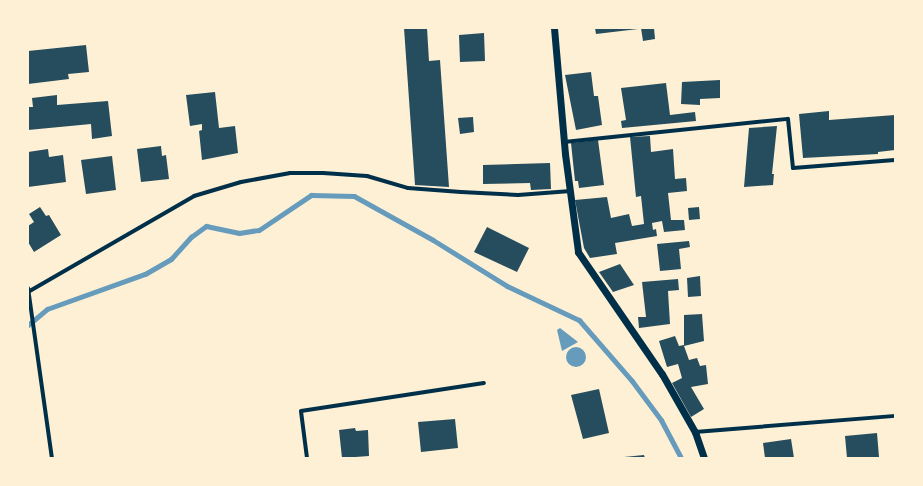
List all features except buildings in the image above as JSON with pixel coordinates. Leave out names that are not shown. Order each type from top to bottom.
[{"type":"street","points":[[554,28],[564,142],[578,252],[662,374],[695,432],[704,458]]},
{"type":"street","points":[[564,142],[788,119],[792,168],[895,160]]},
{"type":"street","points":[[28,291],[194,196],[241,182],[290,173],[323,173],[367,176],[408,188],[446,191],[518,195],[571,191]]},
{"type":"street","points":[[28,288],[52,458]]},
{"type":"street","points":[[307,458],[301,411],[484,384]]},
{"type":"street","points":[[695,432],[895,416]]},
{"type":"water","points":[[560,328],[578,342],[562,351],[557,330]]},
{"type":"water","points":[[576,347],[583,350],[586,357],[583,364],[576,367],[569,364],[566,357],[569,350]]},
{"type":"waterway","points":[[28,325],[47,309],[145,274],[171,259],[191,237],[206,226],[239,233],[259,230],[311,195],[354,196],[433,240],[507,286],[579,320],[632,381],[661,420],[681,458]]}]
